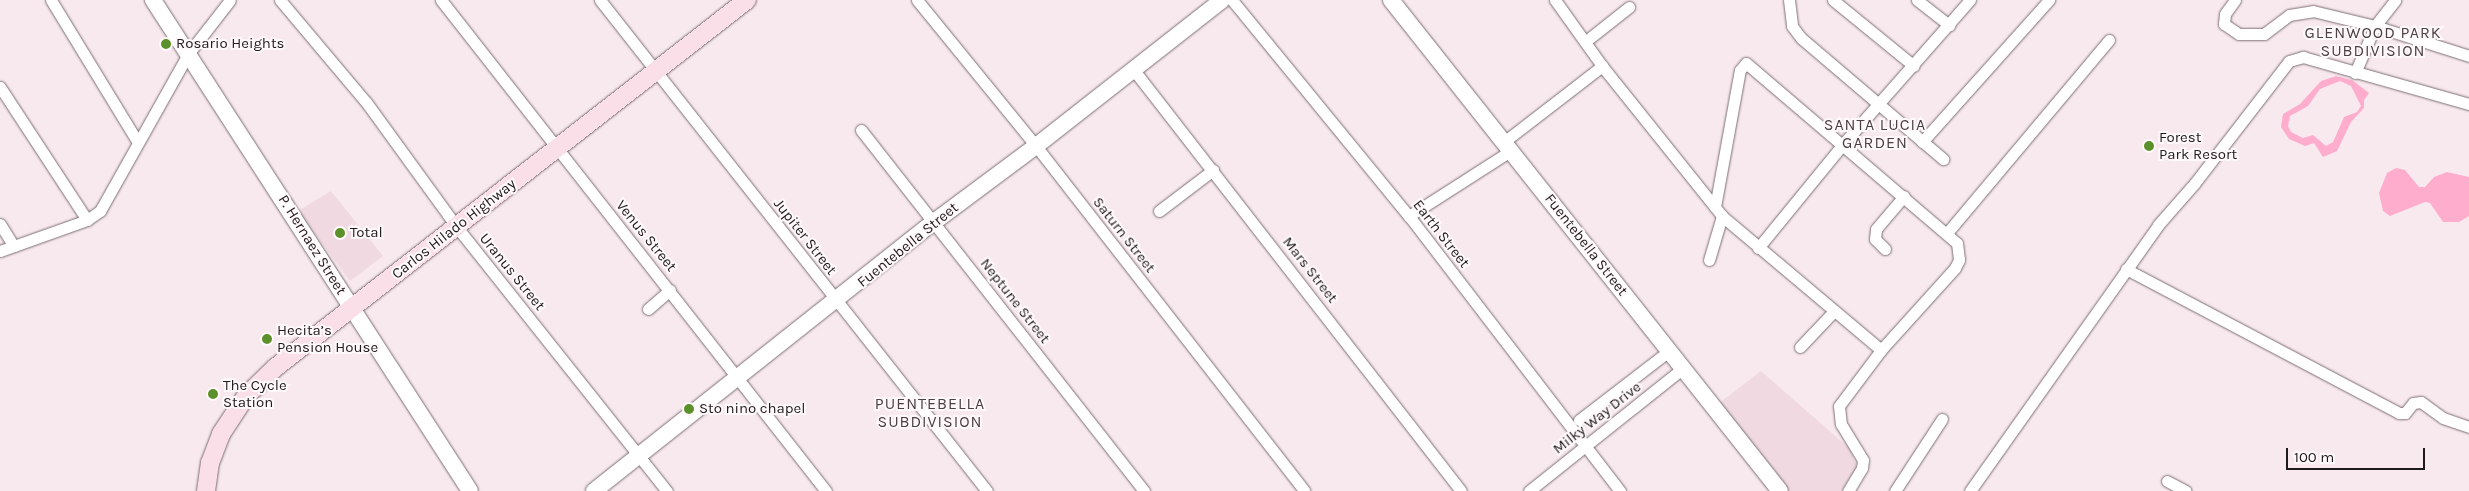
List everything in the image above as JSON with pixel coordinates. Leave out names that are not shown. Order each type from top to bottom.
[{"type":"main road","name":"Carlos Hilado Highway","points":[[206,491],[210,463],[220,434],[246,396],[276,367],[747,0]]},
{"type":"street","points":[[51,0],[137,141]]},
{"type":"street","name":"P. Hernaez Street","points":[[153,0],[470,491]]},
{"type":"street","points":[[0,251],[87,220],[105,204],[137,141],[188,54],[230,0]]},
{"type":"street","name":"Uranus Street","points":[[280,0],[366,102],[456,226],[667,491]]},
{"type":"street","name":"Venus Street","points":[[441,0],[556,148],[740,378],[826,491]]},
{"type":"street","name":"Jupiter Street","points":[[600,0],[658,70],[837,302],[987,491]]},
{"type":"street","name":"Saturn Street","points":[[917,0],[1036,146],[1305,491]]},
{"type":"street","name":"Fuentebella Street","points":[[594,491],[837,302],[934,222],[1036,146],[1222,0]]},
{"type":"street","name":"Earth Street","points":[[1232,0],[1410,216],[1620,491]]},
{"type":"street","name":"Fuentebella Street","points":[[1391,0],[1780,491]]},
{"type":"street","points":[[1556,0],[1602,66],[1718,212],[1758,248],[1881,350]]},
{"type":"street","points":[[1789,0],[1796,32],[1942,159]]},
{"type":"street","points":[[1833,0],[1914,66]]},
{"type":"street","points":[[1917,0],[1949,25]]},
{"type":"street","points":[[1758,248],[1843,144],[1880,105],[1970,0]]},
{"type":"street","points":[[1922,142],[2049,0]]},
{"type":"street","points":[[2235,0],[2225,14],[2224,24],[2239,34],[2264,34],[2289,15],[2302,11],[2375,26],[2469,56]]},
{"type":"street","points":[[2355,73],[2375,26],[2395,0]]},
{"type":"street","points":[[1586,41],[1629,7]]},
{"type":"street","points":[[1947,233],[2109,40]]},
{"type":"street","points":[[1970,491],[2126,270],[2289,61],[2303,57],[2469,104]]},
{"type":"street","points":[[1709,260],[1740,70],[1746,62],[1947,233],[1959,252],[1955,268],[1881,350],[1839,406],[1841,424],[1863,460],[1862,468],[1848,491]]},
{"type":"street","points":[[1410,216],[1508,146],[1602,66]]},
{"type":"street","name":"Mars Street","points":[[1133,69],[1461,491]]},
{"type":"street","points":[[0,87],[87,220]]},
{"type":"street","name":"Neptune Street","points":[[861,130],[1144,491]]},
{"type":"street","points":[[1159,211],[1213,170]]},
{"type":"street","points":[[1885,249],[1875,238],[1876,229],[1904,196]]},
{"type":"street","points":[[0,224],[14,246]]},
{"type":"street","points":[[2126,270],[2394,410],[2405,413],[2413,403],[2421,402],[2443,418],[2469,427]]},
{"type":"street","points":[[648,309],[670,290]]},
{"type":"street","points":[[1800,347],[1834,310]]},
{"type":"street","points":[[1578,420],[1669,351]]},
{"type":"street","name":"Milky Way Drive","points":[[1529,491],[1683,368]]},
{"type":"street","points":[[1895,491],[1942,418]]},
{"type":"street","points":[[2167,481],[2186,491]]},
{"type":"shaded area","points":[[2336,76],[2352,80],[2369,93],[2364,100],[2364,108],[2351,122],[2337,151],[2323,157],[2314,143],[2305,146],[2289,139],[2281,127],[2283,114],[2300,104],[2321,81]],"holes":[[[2340,81],[2351,86],[2361,106],[2357,112],[2344,117],[2333,142],[2326,146],[2313,135],[2303,138],[2291,132],[2288,126],[2290,116],[2308,106],[2320,89]]]},
{"type":"shaded area","points":[[2396,168],[2405,170],[2419,187],[2425,187],[2434,177],[2447,172],[2469,177],[2469,216],[2459,222],[2443,222],[2430,203],[2425,202],[2390,216],[2383,211],[2379,193],[2387,173]]},
{"type":"shaded area","name":"Total","points":[[331,191],[383,256],[350,281],[298,211]]},
{"type":"shaded area","points":[[1761,371],[1850,449],[1857,467],[1841,491],[1785,491],[1718,404]]},
{"type":"place","name":"Rosario Heights","points":[[166,44]]},
{"type":"place","name":"Forest Park Resort","points":[[2149,146]]},
{"type":"place","name":"Total","points":[[340,233]]},
{"type":"place","name":"Hecita’s Pension House","points":[[267,339]]},
{"type":"place","name":"The Cycle Station","points":[[213,394]]},
{"type":"place","name":"Sto nino chapel","points":[[689,409]]},
{"type":"district","name":"GLENWOOD PARK SUBDIVISION","points":[[2373,42]]},
{"type":"district","name":"SANTA LUCIA GARDEN","points":[[1875,134]]},
{"type":"district","name":"PUENTEBELLA SUBDIVISION","points":[[930,413]]}]
